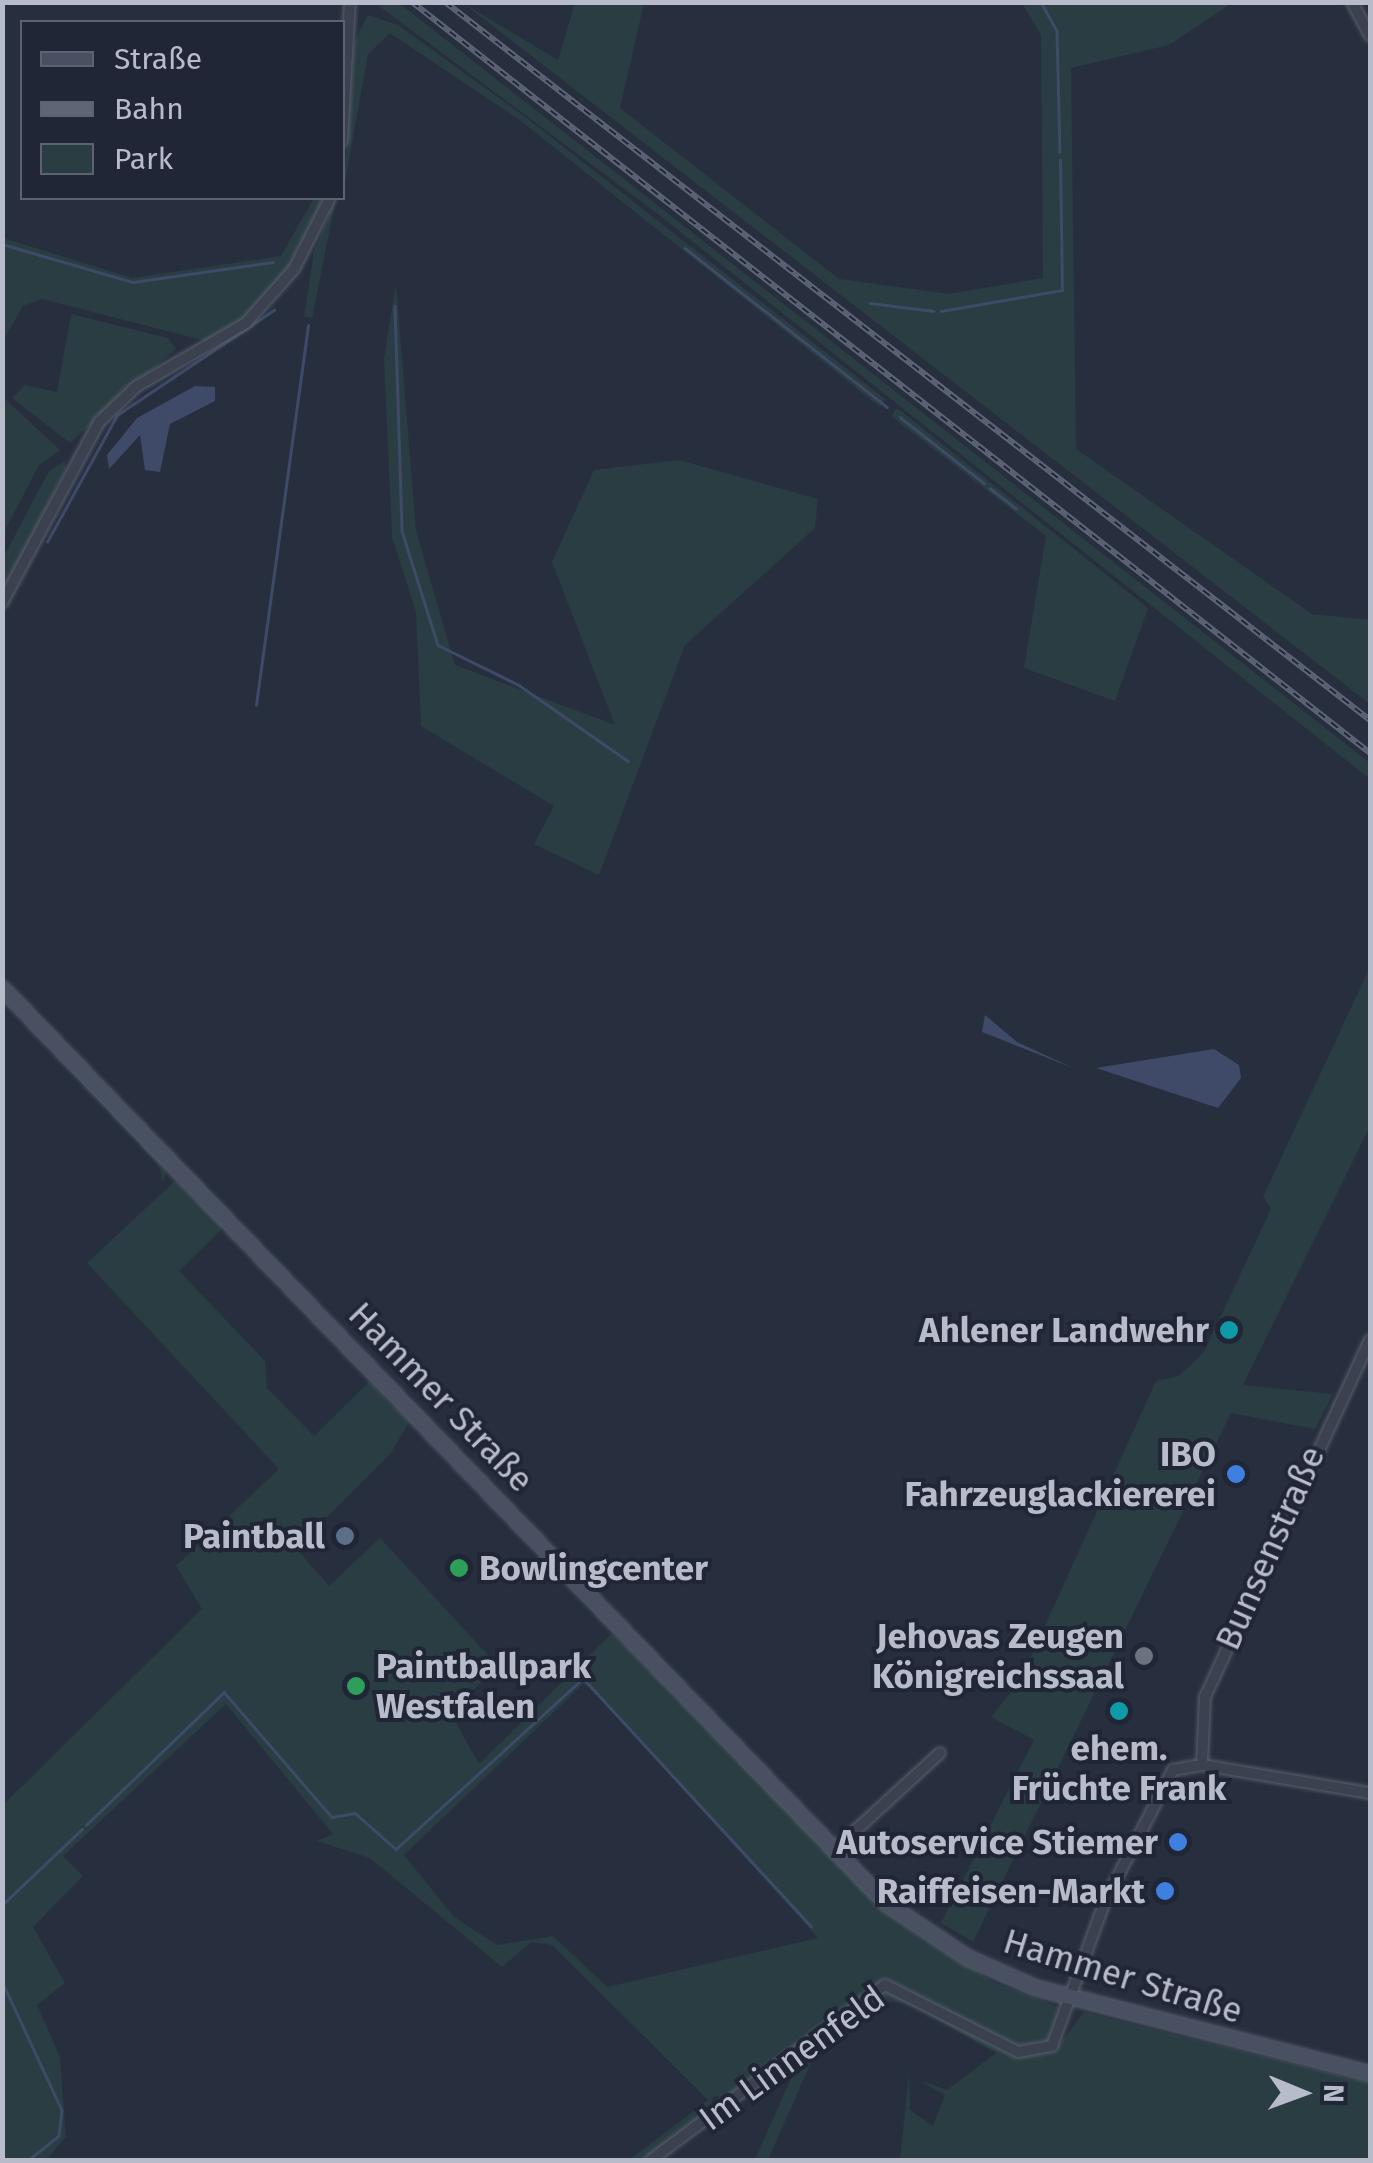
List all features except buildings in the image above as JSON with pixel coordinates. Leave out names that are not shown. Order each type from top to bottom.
[{"type":"main road","name":"Hammer Straße","points":[[2,988],[832,1852],[933,1937],[1074,2000],[1370,2074]]},
{"type":"street","points":[[345,90],[350,2]]},
{"type":"street","points":[[1352,2],[1370,36]]},
{"type":"street","points":[[2,602],[99,422],[123,396],[254,316],[294,268],[329,200]]},
{"type":"street","name":"Bunsenstraße","points":[[1202,1765],[1205,1697],[1370,1340]]},
{"type":"street","points":[[832,1852],[940,1754]]},
{"type":"street","points":[[1202,1765],[1370,1793]]},
{"type":"street","name":"Im Linnenfeld","points":[[651,2160],[878,1987],[902,1986],[1025,2054],[1052,2046],[1074,2000],[1105,1901],[1164,1781],[1202,1765]]},
{"type":"green space","points":[[375,3],[399,3],[1370,763],[1370,779],[654,211]]},
{"type":"green space","points":[[463,3],[558,60],[575,3],[644,3],[620,108],[839,279],[949,294],[1043,278],[1041,35],[1022,3],[1232,3],[1169,45],[1071,68],[1076,449],[1312,614],[1370,620],[1370,704]]},
{"type":"green space","points":[[368,15],[398,25],[528,119],[885,399],[880,407],[521,121],[390,33],[368,54],[345,182],[354,42]]},
{"type":"green space","points":[[313,200],[323,200],[288,268],[241,321],[206,341],[42,299],[23,306],[3,341],[3,238],[132,278],[281,256]]},
{"type":"green space","points":[[336,200],[312,318],[304,317],[314,252]]},
{"type":"green space","points":[[396,284],[416,531],[455,665],[615,725],[552,562],[594,470],[679,460],[818,499],[815,528],[685,645],[599,875],[534,844],[554,806],[421,726],[416,612],[392,537],[384,358]]},
{"type":"green space","points":[[71,314],[168,338],[176,349],[70,443],[12,398],[25,385],[57,392]]},
{"type":"green space","points":[[3,397],[60,450],[39,465],[3,534]]},
{"type":"green space","points":[[897,408],[1148,608],[1115,701],[1024,668],[1046,536],[891,416]]},
{"type":"green space","points":[[65,461],[65,470],[3,592],[3,558],[49,471]]},
{"type":"green space","points":[[1370,967],[1370,1126],[1243,1385],[1333,1394],[1315,1429],[1231,1413],[973,1942],[941,1923],[1034,1740],[991,1717],[1020,1681],[1156,1381],[1179,1376],[1204,1352],[1271,1209],[1263,1197]]},
{"type":"green space","points":[[2,996],[168,1168],[163,1182],[159,1166]]},
{"type":"green space","points":[[176,1180],[224,1227],[179,1271],[265,1361],[267,1388],[314,1436],[369,1382],[409,1423],[390,1454],[296,1548],[329,1586],[380,1538],[498,1666],[450,1712],[479,1764],[613,1632],[880,1906],[993,1982],[1062,2008],[1056,2035],[1045,2044],[1011,2045],[887,1979],[728,2097],[714,2096],[707,2113],[645,2160],[629,2160],[708,2100],[552,1945],[531,1942],[502,1967],[370,1858],[317,1841],[333,1834],[226,1704],[63,1856],[83,1876],[33,1927],[65,1983],[37,2005],[60,2057],[66,2137],[46,2160],[3,2160],[3,1805],[202,1609],[176,1566],[279,1469],[87,1263]],"holes":[[[583,1684],[590,1687],[818,1938],[607,1987],[553,1936],[497,1945],[454,1917],[404,1855]]]},
{"type":"green space","points":[[901,1990],[1022,2057],[1056,2049],[1084,2012],[1370,2083],[1370,2160],[900,2160],[909,2073],[910,2110],[933,2126],[945,2095],[919,2080],[947,2090],[996,2053],[908,2003],[867,2000]]},
{"type":"green space","points":[[805,2047],[816,2052],[768,2160],[755,2160]]},
{"type":"water","points":[[195,386],[215,387],[215,401],[170,424],[160,472],[145,470],[140,435],[109,469],[107,455],[137,418]]},
{"type":"water","points":[[985,1015],[1017,1042],[1073,1068],[982,1032]]},
{"type":"water","points":[[1214,1049],[1239,1065],[1241,1078],[1218,1108],[1096,1068]]},
{"type":"waterway","points":[[1041,2],[1057,31],[1060,152]]},
{"type":"waterway","points":[[941,311],[1062,290],[1060,160]]},
{"type":"waterway","points":[[2,244],[133,282],[273,262]]},
{"type":"waterway","points":[[685,248],[887,407]]},
{"type":"waterway","points":[[870,303],[934,311]]},
{"type":"waterway","points":[[395,306],[402,531],[438,645],[519,685],[628,761]]},
{"type":"waterway","points":[[47,542],[117,415],[274,310]]},
{"type":"waterway","points":[[256,705],[308,326]]},
{"type":"waterway","points":[[900,417],[984,483]]},
{"type":"waterway","points":[[990,488],[1016,508]]},
{"type":"waterway","points":[[86,1825],[224,1692],[332,1817],[355,1813],[396,1849],[583,1678],[811,1926]]},
{"type":"waterway","points":[[2,1905],[82,1829]]},
{"type":"waterway","points":[[2,1981],[62,2110],[59,2136],[29,2160]]},
{"type":"railway","points":[[412,2],[1370,753]]},
{"type":"railway","points":[[445,2],[1370,720]]},
{"type":"place","name":"Ahlener Landwehr","points":[[1229,1330]]},
{"type":"place","name":"IBO Fahrzeuglackiererei","points":[[1236,1474]]},
{"type":"place","name":"Paintball","points":[[345,1536]]},
{"type":"place","name":"Bowlingcenter","points":[[459,1568]]},
{"type":"place","name":"Jehovas Zeugen Königreichssaal","points":[[1144,1656]]},
{"type":"place","name":"Paintballpark Westfalen","points":[[356,1686]]},
{"type":"place","name":"ehem. Früchte Frank","points":[[1119,1711]]},
{"type":"place","name":"Autoservice Stiemer","points":[[1178,1842]]},
{"type":"place","name":"Raiffeisen-Markt","points":[[1165,1891]]}]
